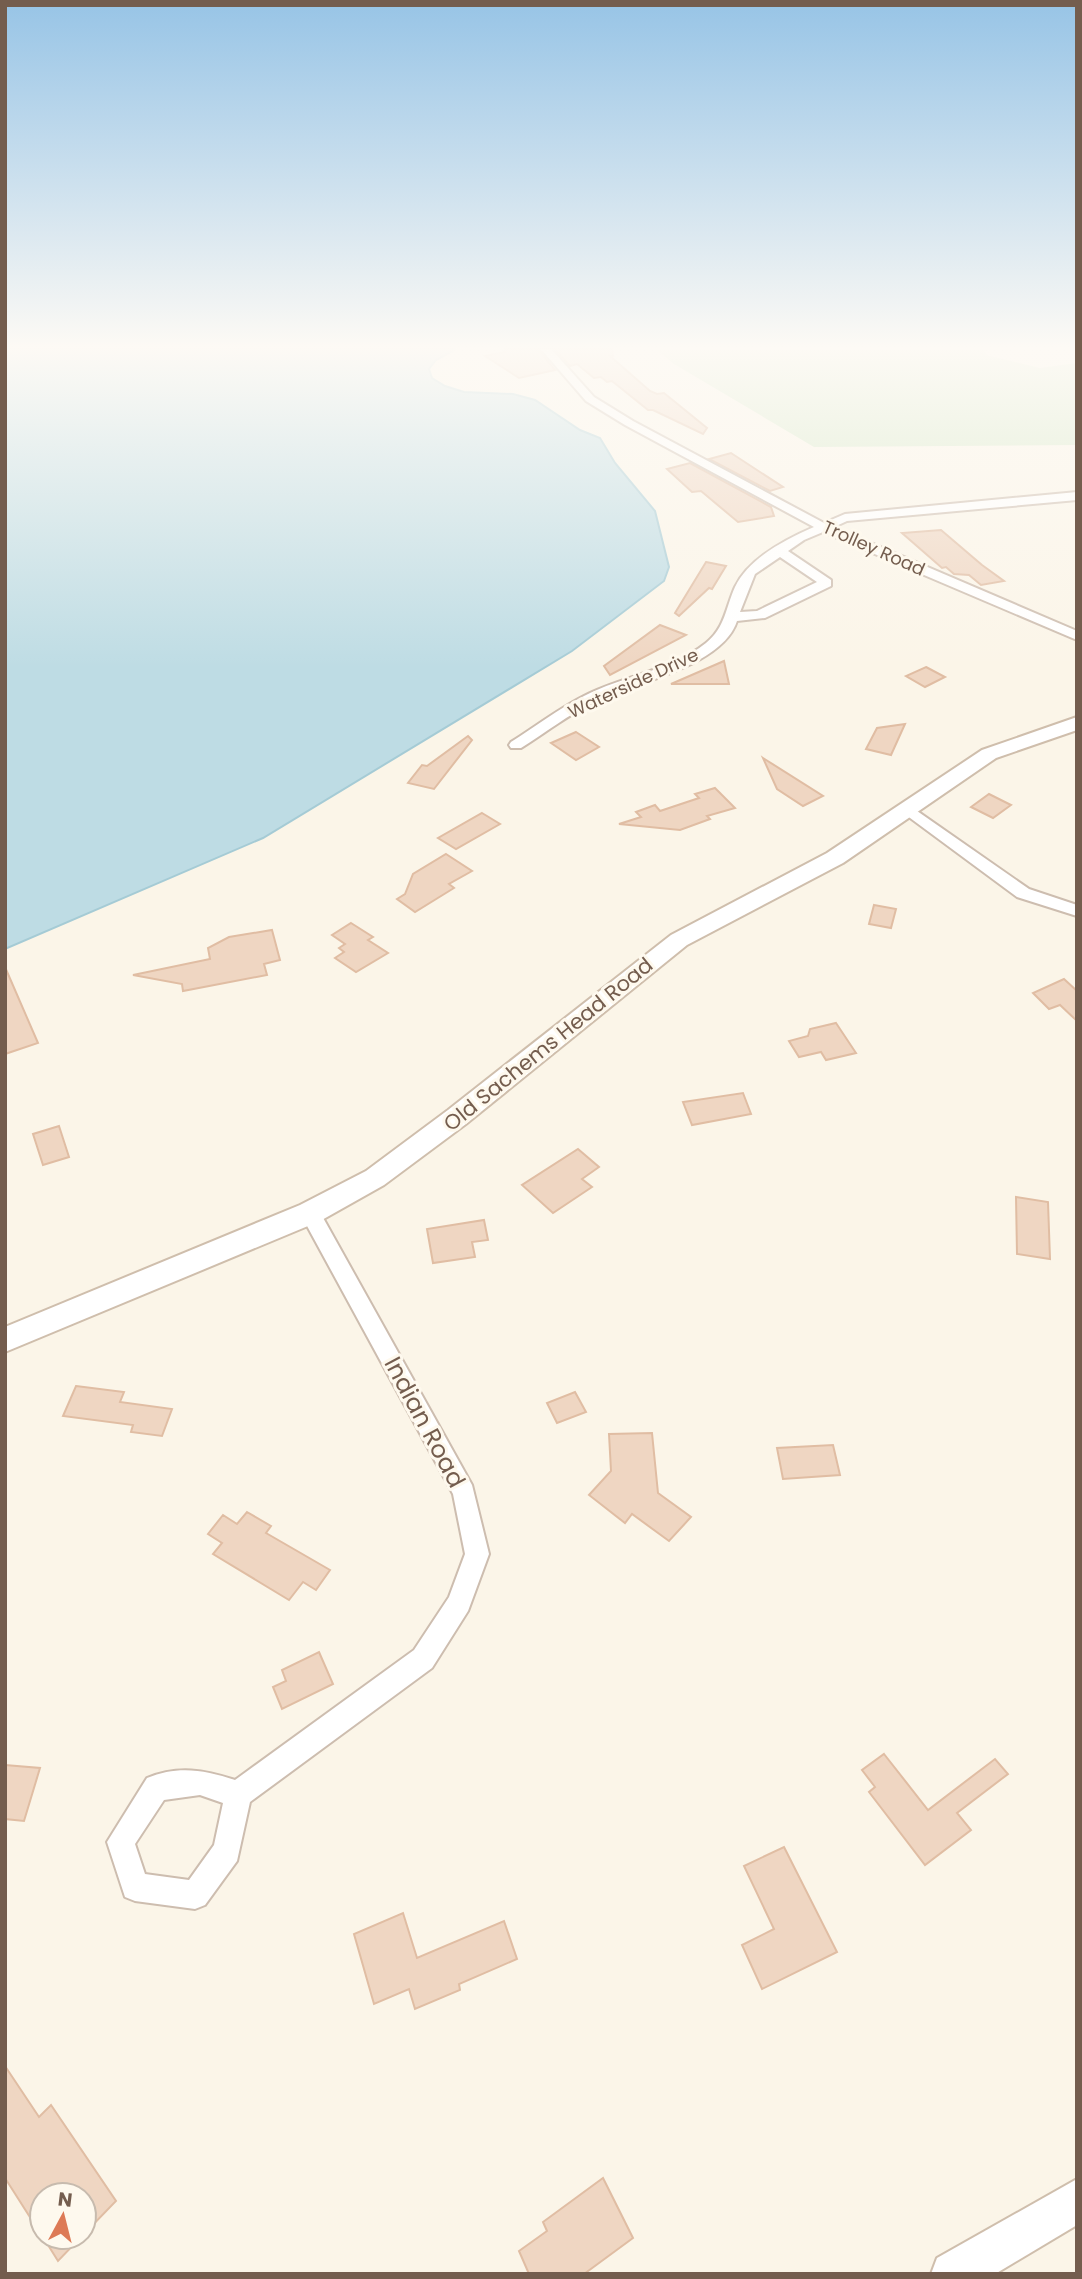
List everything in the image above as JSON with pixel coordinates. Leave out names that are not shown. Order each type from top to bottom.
[{"type":"street","name":"Trolley Road","points":[[689,455],[825,528],[1077,636]]},
{"type":"street","name":"Waterside Drive","points":[[516,745],[589,699],[619,689],[698,654],[721,637],[750,572],[800,537],[845,518],[1077,495]]},
{"type":"street","points":[[732,617],[760,615],[826,583],[779,550]]},
{"type":"street","name":"Old Sachems Head Road","points":[[5,1340],[310,1213],[375,1178],[679,940],[835,858],[989,754],[1077,723]]},
{"type":"street","points":[[907,809],[1023,893],[1077,911]]},
{"type":"street","name":"Indian Road","points":[[238,1794],[423,1659],[459,1603],[478,1554],[464,1492],[310,1213]]},
{"type":"street","points":[[200,1782],[238,1794],[228,1851],[195,1895],[135,1887],[121,1842],[156,1787],[200,1782]]},
{"type":"street","points":[[953,2274],[1077,2200]]},
{"type":"water","points":[[5,455],[610,455],[655,511],[669,567],[664,581],[572,651],[263,838],[5,949]]},
{"type":"building","points":[[735,455],[783,487],[770,491],[709,459]]},
{"type":"building","points":[[690,463],[771,507],[774,516],[738,522],[701,491],[692,492],[667,469]]},
{"type":"building","points":[[941,530],[1004,581],[981,585],[969,575],[954,574],[946,567],[942,568],[902,533]]},
{"type":"building","points":[[706,562],[726,566],[712,589],[709,588],[679,616],[675,613]]},
{"type":"building","points":[[660,625],[686,635],[610,675],[604,666]]},
{"type":"building","points":[[724,661],[729,684],[671,684]]},
{"type":"building","points":[[926,667],[945,677],[925,687],[906,676]]},
{"type":"building","points":[[905,724],[891,755],[866,749],[877,728]]},
{"type":"building","points":[[576,732],[599,747],[576,760],[551,743]]},
{"type":"building","points":[[468,736],[472,740],[434,789],[408,783],[422,765],[427,766]]},
{"type":"building","points":[[763,758],[823,796],[803,806],[777,789]]},
{"type":"building","points":[[715,788],[735,808],[707,816],[710,819],[680,830],[619,824],[641,817],[636,812],[655,805],[660,811],[699,798],[695,794]]},
{"type":"building","points":[[989,794],[1011,805],[993,818],[971,807]]},
{"type":"building","points":[[482,813],[500,824],[456,849],[438,838]]},
{"type":"building","points":[[446,854],[472,871],[449,884],[454,888],[415,912],[397,899],[405,894],[413,874]]},
{"type":"building","points":[[874,905],[896,909],[891,928],[869,924]]},
{"type":"building","points":[[351,923],[373,937],[368,940],[388,953],[356,972],[335,958],[344,952],[339,948],[345,944],[332,935]]},
{"type":"building","points":[[272,930],[280,960],[264,964],[267,975],[183,991],[182,984],[133,975],[210,959],[208,948],[229,937]]},
{"type":"building","points":[[5,967],[38,1043],[5,1054]]},
{"type":"building","points":[[1064,979],[1077,991],[1077,1021],[1060,1005],[1049,1009],[1033,993]]},
{"type":"building","points":[[836,1023],[856,1053],[826,1060],[821,1052],[799,1057],[789,1041],[808,1036],[810,1029]]},
{"type":"building","points":[[743,1093],[751,1114],[692,1125],[683,1102]]},
{"type":"building","points":[[59,1126],[69,1157],[43,1165],[33,1134]]},
{"type":"building","points":[[578,1149],[599,1167],[582,1179],[592,1187],[553,1213],[522,1185]]},
{"type":"building","points":[[1016,1197],[1048,1202],[1050,1259],[1017,1254]]},
{"type":"building","points":[[484,1220],[488,1240],[472,1242],[475,1257],[433,1263],[427,1229]]},
{"type":"building","points":[[76,1386],[124,1392],[120,1402],[172,1409],[162,1436],[131,1432],[133,1425],[63,1416]]},
{"type":"building","points":[[575,1392],[586,1412],[557,1423],[547,1403]]},
{"type":"building","points":[[652,1433],[658,1493],[691,1517],[669,1541],[632,1514],[625,1523],[589,1495],[611,1471],[609,1434]]},
{"type":"building","points":[[833,1445],[840,1475],[783,1479],[777,1448]]},
{"type":"building","points":[[247,1512],[271,1526],[266,1533],[330,1570],[316,1590],[303,1582],[289,1600],[213,1554],[222,1543],[208,1534],[223,1515],[237,1524]]},
{"type":"building","points":[[319,1652],[333,1684],[282,1709],[273,1687],[286,1681],[282,1670]]},
{"type":"building","points":[[884,1754],[928,1810],[995,1759],[1008,1774],[957,1813],[971,1830],[925,1865],[869,1792],[875,1787],[862,1770]]},
{"type":"building","points":[[5,1765],[40,1768],[24,1821],[5,1819]]},
{"type":"building","points":[[784,1847],[837,1952],[762,1989],[742,1945],[774,1929],[744,1866]]},
{"type":"building","points":[[403,1913],[417,1958],[504,1921],[517,1959],[459,1984],[460,1990],[415,2009],[409,1989],[374,2004],[354,1934]]},
{"type":"building","points":[[5,2066],[39,2117],[51,2105],[116,2201],[98,2220],[98,2181],[28,2181],[28,2214],[5,2178]]},
{"type":"building","points":[[603,2178],[633,2238],[584,2274],[529,2274],[519,2251],[547,2231],[543,2222]]},
{"type":"building","points":[[52,2251],[68,2251],[58,2261]]}]
